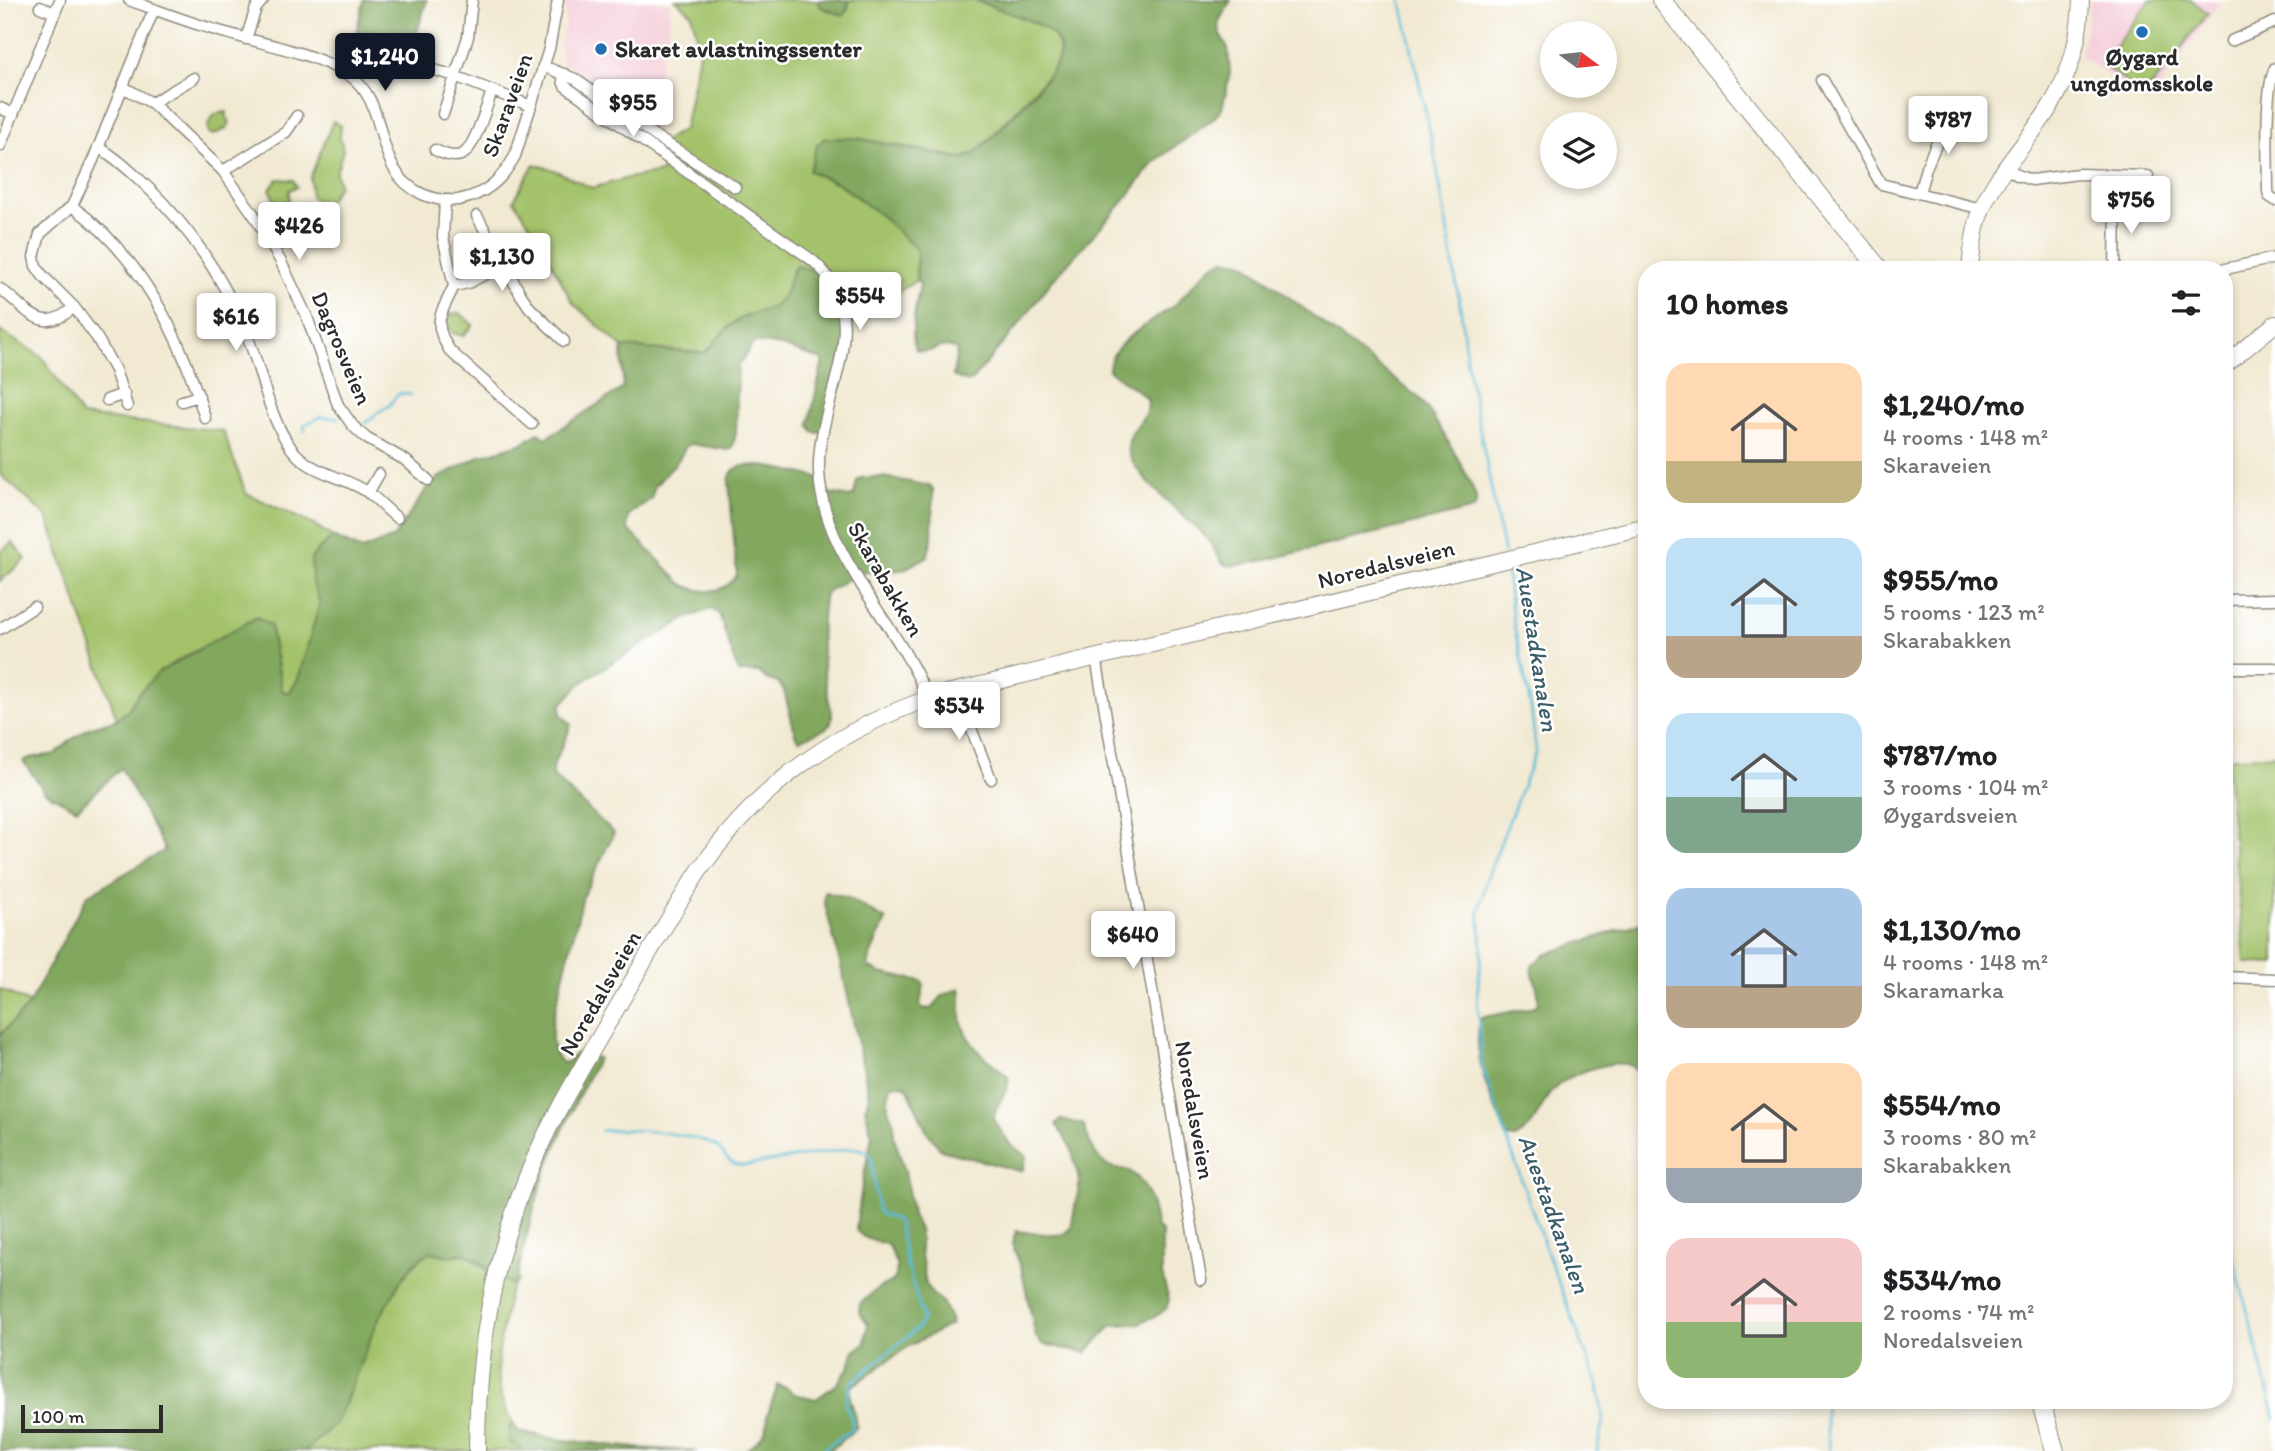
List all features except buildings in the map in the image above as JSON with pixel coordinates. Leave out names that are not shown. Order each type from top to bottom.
[{"type":"main road","points":[[1661,0],[1873,261]]},
{"type":"main road","points":[[1971,261],[1973,240],[1982,209],[2064,80],[2078,33],[2081,0]]},
{"type":"main road","points":[[2233,357],[2275,324]]},
{"type":"main road","name":"Noredalsveien","points":[[477,1451],[478,1382],[484,1331],[498,1264],[520,1195],[559,1109],[685,891],[729,831],[758,799],[791,771],[818,751],[867,723],[956,690],[1638,528]]},
{"type":"main road","points":[[2043,1409],[2055,1451]]},
{"type":"street","points":[[0,146],[60,0]]},
{"type":"street","points":[[129,0],[200,26],[316,59],[355,79],[369,96],[386,154],[399,177],[415,190],[445,200],[443,237],[454,286],[440,314],[438,325],[443,339],[450,351],[532,424]]},
{"type":"street","points":[[246,39],[256,8],[263,0]]},
{"type":"street","points":[[443,114],[468,37],[472,0]]},
{"type":"street","name":"Skaraveien","points":[[445,200],[463,199],[480,193],[495,184],[507,171],[515,156],[554,30],[558,0]]},
{"type":"street","points":[[40,7],[55,13]]},
{"type":"street","points":[[107,400],[126,400],[115,370],[97,338],[74,307],[43,276],[34,257],[40,234],[72,206],[124,87],[154,9]]},
{"type":"street","points":[[2231,41],[2275,22]]},
{"type":"street","points":[[416,65],[455,76],[531,106]]},
{"type":"street","points":[[543,66],[565,74],[735,187]]},
{"type":"street","points":[[2275,68],[2270,85],[2272,140],[2268,191],[2269,196],[2275,200]]},
{"type":"street","name":"Skarabakken","points":[[565,74],[565,86],[812,260],[833,282],[843,311],[844,337],[841,363],[821,434],[821,496],[844,554],[911,661],[928,699]]},
{"type":"street","points":[[152,103],[194,78]]},
{"type":"street","points":[[1822,80],[1881,184],[1982,209]]},
{"type":"street","name":"Dagrosveien","points":[[124,87],[152,103],[223,171],[254,215],[281,262],[307,317],[338,405],[353,426],[366,438],[405,460],[428,480]]},
{"type":"street","points":[[436,150],[454,156],[463,154],[471,145],[492,91]]},
{"type":"street","points":[[0,108],[13,114]]},
{"type":"street","points":[[1919,193],[1940,135],[1970,113]]},
{"type":"street","points":[[223,171],[286,132],[297,116]]},
{"type":"street","points":[[98,147],[117,159],[154,193],[208,260],[243,327],[274,416],[290,447],[315,469],[368,493],[397,518]]},
{"type":"street","points":[[2007,168],[2018,176],[2032,180],[2078,174],[2148,176]]},
{"type":"street","points":[[2115,261],[2116,203]]},
{"type":"street","points":[[72,206],[110,238],[131,262],[161,305],[199,396],[205,418]]},
{"type":"street","points":[[477,216],[530,308],[564,341]]},
{"type":"street","points":[[2233,267],[2275,258]]},
{"type":"street","points":[[454,286],[468,283],[504,265]]},
{"type":"street","points":[[0,289],[25,312],[43,321],[55,320],[74,307]]},
{"type":"street","points":[[182,401],[199,396]]},
{"type":"street","points":[[368,493],[379,474]]},
{"type":"street","points":[[2233,600],[2275,599]]},
{"type":"street","points":[[0,629],[34,607]]},
{"type":"street","name":"Noredalsveien","points":[[1096,657],[1201,1280]]},
{"type":"street","points":[[2233,668],[2275,668]]},
{"type":"street","points":[[956,690],[991,779]]},
{"type":"street","points":[[2233,977],[2275,979]]},
{"type":"shaded area","points":[[566,0],[659,0],[670,3],[671,15],[650,113],[634,102],[623,103],[562,63],[560,43],[565,27]]},
{"type":"shaded area","name":"Øygard ungdomsskole","points":[[2090,0],[2219,0],[2148,103],[2082,57]]},
{"type":"green space","points":[[364,0],[427,0],[416,35],[379,71],[352,49]]},
{"type":"green space","points":[[676,0],[817,0],[825,9],[838,12],[847,11],[850,0],[975,0],[1039,24],[1055,36],[1060,50],[1058,60],[1049,74],[989,140],[964,158],[856,138],[825,138],[817,146],[814,174],[838,183],[883,217],[917,250],[916,281],[862,314],[858,303],[844,288],[793,270],[777,304],[766,311],[735,322],[703,353],[622,347],[573,303],[536,234],[514,200],[534,164],[554,170],[592,188],[662,172],[658,144],[684,129],[700,48],[691,13]]},
{"type":"green space","points":[[817,0],[850,0],[844,16],[821,7]]},
{"type":"green space","points":[[975,0],[1231,0],[1219,21],[1220,34],[1228,48],[1230,73],[1222,109],[1212,120],[1154,162],[1124,201],[1051,282],[1016,328],[968,382],[953,376],[957,350],[947,346],[928,351],[916,350],[913,326],[920,285],[916,281],[917,250],[883,217],[838,183],[809,171],[817,145],[825,138],[856,138],[960,159],[979,149],[1009,120],[1053,69],[1059,57],[1060,46],[1054,36],[1035,23]]},
{"type":"green space","points":[[2150,0],[2191,0],[2208,13],[2144,96],[2102,64]]},
{"type":"green space","points":[[227,112],[230,122],[227,128],[214,135],[208,133],[208,125],[215,114]]},
{"type":"green space","points":[[333,121],[341,126],[343,150],[336,173],[339,185],[323,204],[311,197],[310,178]]},
{"type":"green space","points":[[278,179],[293,180],[297,187],[289,190],[289,201],[285,212],[281,213],[271,210],[269,206],[274,199],[270,189]]},
{"type":"green space","points":[[1225,259],[1245,263],[1419,398],[1442,431],[1468,478],[1476,499],[1474,509],[1262,561],[1232,566],[1223,564],[1205,536],[1147,481],[1130,458],[1129,441],[1145,413],[1148,400],[1109,370],[1111,359],[1125,341],[1169,310],[1205,272]]},
{"type":"green space","points":[[796,266],[816,271],[836,281],[853,295],[862,314],[854,318],[850,326],[840,388],[821,433],[813,432],[809,424],[823,360],[782,346],[754,342],[738,366],[736,433],[732,448],[728,450],[691,444],[686,446],[679,459],[655,486],[651,499],[629,515],[627,528],[682,584],[704,591],[726,586],[737,575],[729,482],[732,472],[737,468],[753,466],[778,468],[825,479],[828,493],[850,497],[854,495],[857,481],[861,478],[883,477],[930,486],[933,489],[932,539],[927,557],[902,570],[858,573],[825,593],[822,654],[832,714],[831,723],[825,729],[799,740],[796,737],[784,691],[779,683],[766,679],[759,672],[738,672],[719,614],[711,609],[689,617],[592,675],[561,705],[561,714],[571,724],[554,763],[552,775],[614,833],[583,896],[553,1018],[552,1042],[555,1054],[562,1063],[577,1053],[598,1058],[548,1167],[531,1218],[518,1281],[513,1285],[495,1276],[479,1261],[464,1253],[450,1256],[431,1252],[413,1264],[377,1322],[337,1422],[305,1451],[0,1451],[0,1035],[28,1006],[87,896],[165,850],[121,768],[77,809],[45,792],[23,761],[55,754],[89,728],[117,719],[127,711],[138,694],[159,672],[257,617],[271,626],[281,690],[289,693],[298,679],[320,603],[312,581],[311,559],[333,537],[362,550],[394,537],[426,490],[438,478],[480,456],[520,444],[539,433],[546,438],[623,388],[622,347],[703,353],[738,320],[772,307],[780,301]]},
{"type":"green space","points":[[460,313],[473,325],[463,336],[452,333],[446,315]]},
{"type":"green space","points":[[0,331],[42,357],[82,416],[223,431],[246,493],[316,526],[333,537],[317,551],[312,581],[320,603],[298,680],[289,693],[281,690],[271,626],[257,617],[170,665],[138,694],[127,711],[117,719],[47,517],[0,474]]},
{"type":"green space","points":[[12,542],[26,559],[0,581],[0,553]]},
{"type":"green space","points":[[2275,754],[2275,964],[2245,963],[2233,834],[2233,757]]},
{"type":"green space","points":[[825,892],[848,898],[886,920],[871,953],[868,967],[880,973],[921,981],[924,985],[921,1008],[931,1009],[943,995],[960,988],[961,1018],[969,1039],[1008,1077],[1007,1088],[994,1121],[1010,1144],[1026,1156],[1023,1170],[1019,1171],[941,1150],[926,1130],[907,1087],[891,1085],[888,1109],[905,1171],[912,1215],[920,1232],[926,1285],[943,1303],[952,1324],[909,1346],[851,1387],[850,1398],[856,1417],[856,1428],[829,1451],[745,1451],[765,1432],[767,1416],[778,1385],[794,1394],[816,1399],[836,1385],[849,1367],[853,1352],[865,1343],[868,1324],[859,1312],[860,1303],[880,1287],[893,1281],[896,1276],[897,1266],[888,1245],[866,1238],[856,1229],[872,1135],[865,1109],[869,1095],[824,901]]},
{"type":"green space","points":[[1638,924],[1638,1074],[1631,1066],[1614,1064],[1570,1078],[1549,1094],[1530,1127],[1515,1138],[1507,1137],[1481,1067],[1479,1020],[1538,1004],[1532,965],[1546,954]]},
{"type":"green space","points":[[0,989],[29,1003],[25,1012],[0,1035]]},
{"type":"green space","points":[[1060,1120],[1083,1124],[1092,1147],[1102,1162],[1128,1171],[1141,1181],[1149,1196],[1157,1228],[1162,1232],[1162,1275],[1169,1300],[1166,1309],[1137,1324],[1112,1325],[1086,1353],[1043,1344],[1036,1337],[1021,1267],[1012,1244],[1016,1231],[1056,1235],[1065,1234],[1071,1228],[1080,1182],[1071,1148],[1056,1124]]},
{"type":"green space","points":[[431,1252],[450,1256],[466,1254],[495,1276],[513,1285],[509,1293],[500,1343],[498,1375],[505,1407],[513,1423],[509,1429],[509,1442],[523,1451],[305,1451],[346,1403],[366,1348],[395,1290],[419,1260]]},
{"type":"green space","points":[[513,1423],[518,1431],[556,1439],[636,1448],[697,1451],[523,1451],[509,1442],[509,1429]]},
{"type":"waterway","name":"Auestadkanalen","points":[[1401,0],[1434,151],[1461,311],[1466,358],[1504,554]]},
{"type":"waterway","points":[[366,423],[389,406],[397,395],[411,395]]},
{"type":"waterway","points":[[315,420],[320,417],[338,418]]},
{"type":"waterway","points":[[305,431],[304,425],[312,421]]},
{"type":"waterway","name":"Auestadkanalen","points":[[1506,567],[1536,751],[1487,878],[1479,911],[1482,948],[1477,996],[1482,1067],[1548,1255],[1598,1385],[1603,1419],[1597,1451]]},
{"type":"waterway","points":[[601,1131],[641,1130],[701,1140],[712,1144],[731,1162],[742,1166],[855,1148],[868,1152],[871,1157],[878,1211],[898,1222],[907,1265],[923,1318],[919,1327],[851,1383],[845,1404],[853,1429],[820,1451]]},
{"type":"waterway","points":[[2233,1256],[2275,1418]]},
{"type":"waterway","points":[[1825,1409],[1829,1451]]},
{"type":"place","name":"Øygard ungdomsskole","points":[[2142,32]]},
{"type":"place","name":"Skaret avlastningssenter","points":[[601,49]]}]
